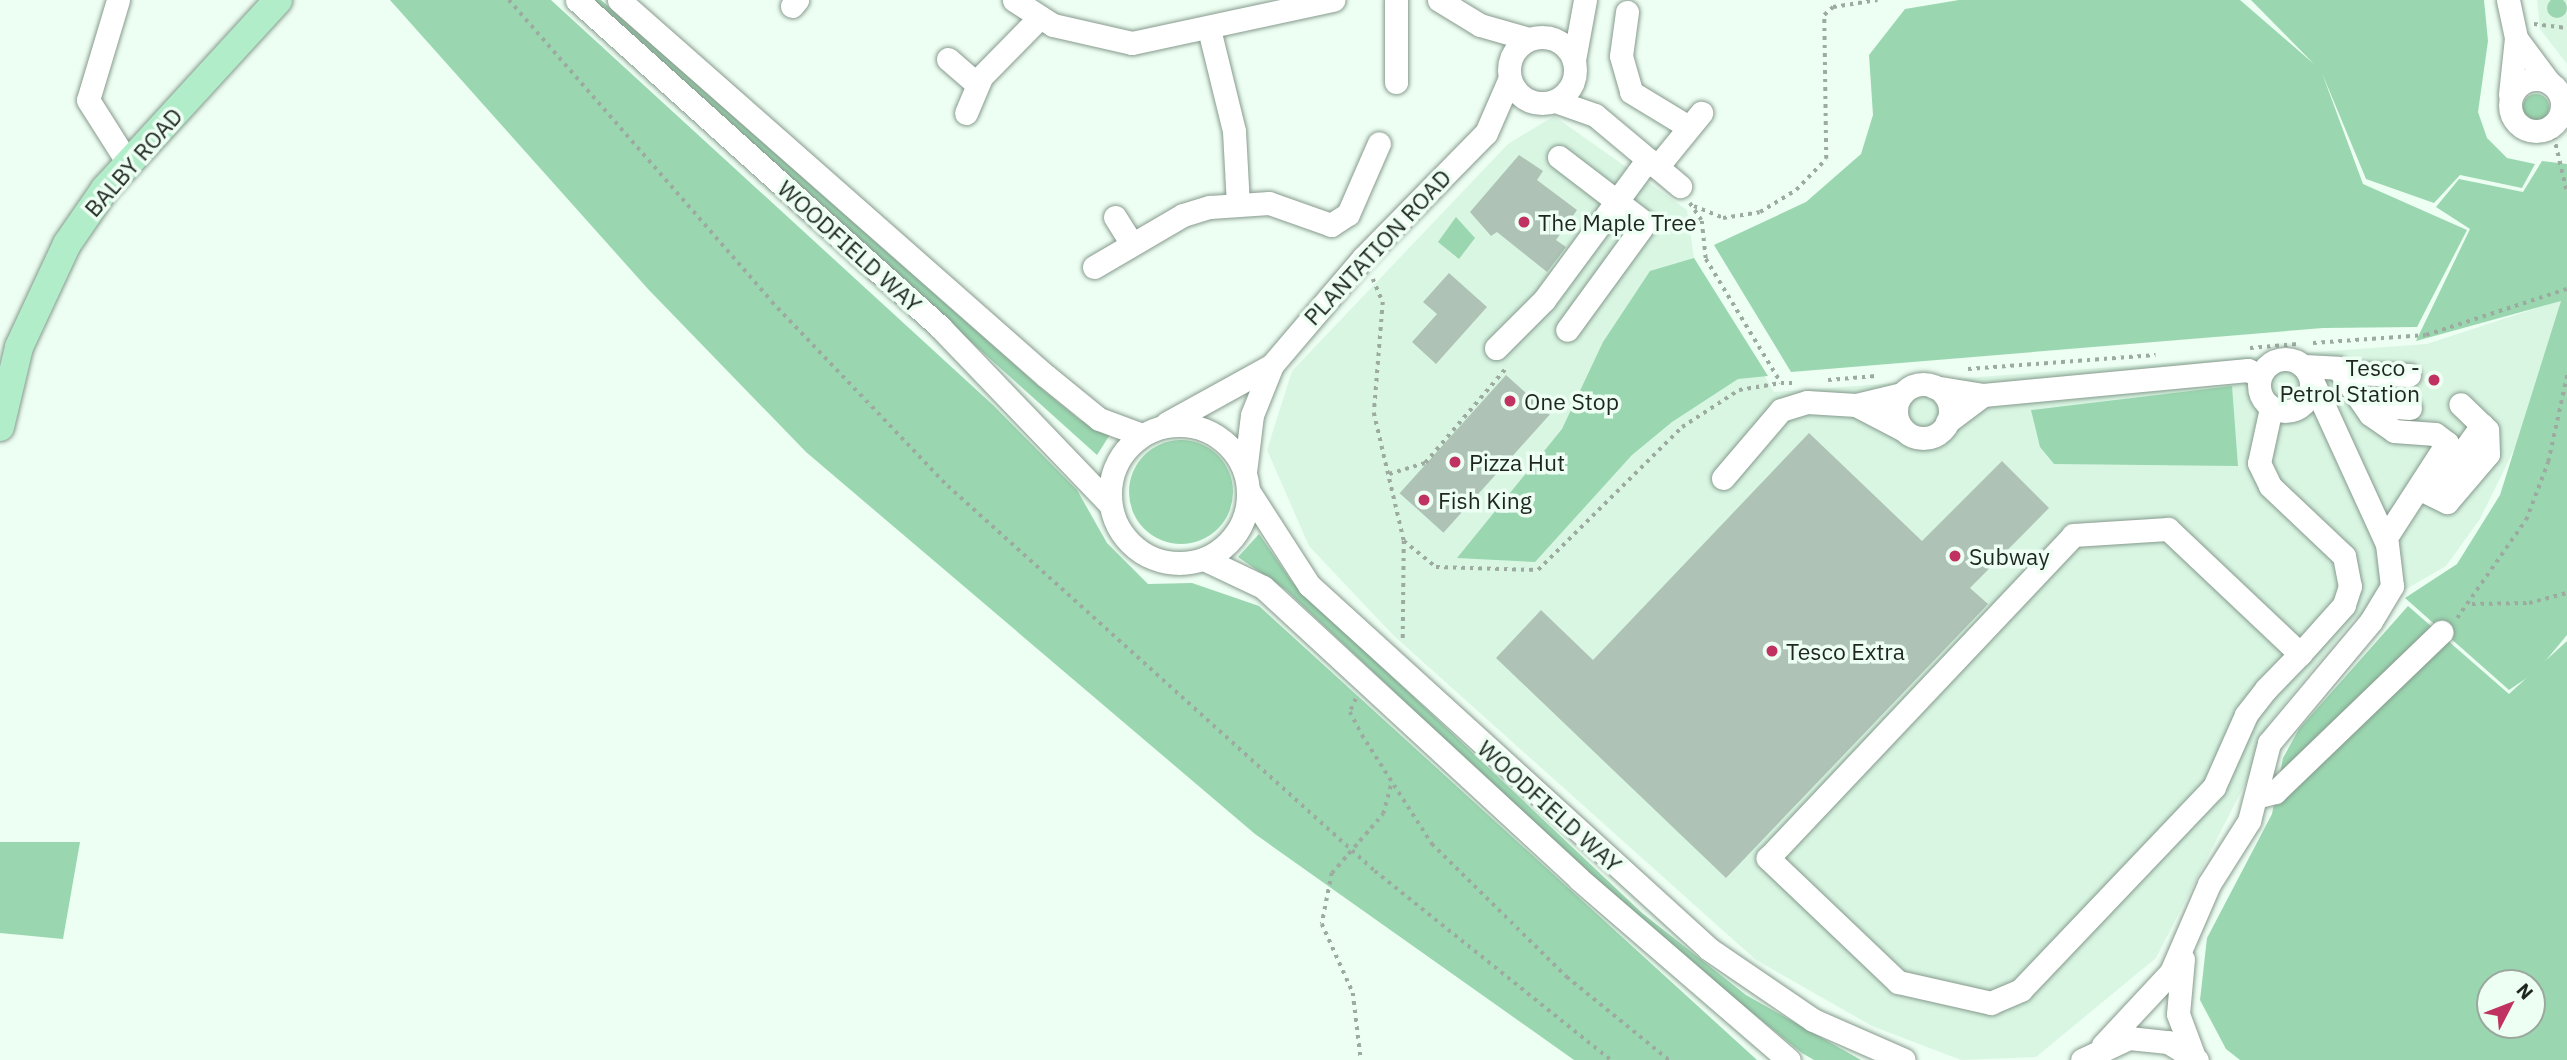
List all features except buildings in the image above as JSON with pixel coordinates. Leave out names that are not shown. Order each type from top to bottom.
[{"type":"main road","name":"BALBY ROAD","points":[[0,427],[19,347],[67,244],[128,163],[278,0]]},
{"type":"street","points":[[118,0],[88,100],[128,163]]},
{"type":"street","name":"WOODFIELD WAY","points":[[577,0],[941,328],[1110,504]]},
{"type":"street","name":"WOODFIELD WAY","points":[[619,0],[1046,376],[1099,419],[1142,435]]},
{"type":"street","points":[[1014,0],[1039,18],[1080,35],[1132,43],[1209,29],[1333,0]]},
{"type":"street","points":[[1396,0],[1396,82]]},
{"type":"street","points":[[1439,0],[1480,25],[1559,41],[1574,67],[1595,115]]},
{"type":"street","points":[[1509,74],[1535,38],[1583,4]]},
{"type":"street","points":[[1550,103],[1574,67],[1583,4]]},
{"type":"street","points":[[1506,352],[1617,201],[1694,120],[1631,92],[1620,56],[1627,12]]},
{"type":"street","points":[[966,113],[977,84],[1039,18]]},
{"type":"street","points":[[2513,20],[2562,108],[2552,128],[2530,132],[2519,124],[2510,94],[2513,20]]},
{"type":"street","points":[[1480,25],[1522,97],[1595,115],[1686,196]]},
{"type":"street","points":[[1209,29],[1234,131],[1238,204]]},
{"type":"street","points":[[948,59],[977,84]]},
{"type":"street","name":"PLANTATION ROAD","points":[[1486,133],[1509,74]]},
{"type":"street","points":[[2510,94],[2526,80],[2548,81]]},
{"type":"street","name":"PLANTATION ROAD","points":[[1247,482],[1252,415],[1272,365],[1363,258],[1486,133],[1550,103]]},
{"type":"street","points":[[1094,267],[1183,215],[1238,204],[1269,203],[1331,225],[1348,214],[1379,143]]},
{"type":"street","points":[[1559,157],[1645,223],[1567,330]]},
{"type":"street","points":[[1115,217],[1132,244]]},
{"type":"street","points":[[2260,376],[2281,359],[2307,371],[2409,375]]},
{"type":"street","name":"PLANTATION ROAD","points":[[1164,425],[1272,365]]},
{"type":"street","points":[[1856,405],[1896,385],[1919,385],[1983,395],[2248,370],[2260,376]]},
{"type":"street","points":[[2301,654],[2168,529],[2073,535],[1768,858],[1898,982],[1991,1003],[2009,1000],[2214,786],[2246,715],[2301,654],[2344,605],[2350,571],[2344,556],[2270,486],[2259,463],[2281,410],[2307,401],[2307,371]]},
{"type":"street","points":[[2088,1054],[2171,972],[2188,932],[2256,797],[2269,743],[2386,598],[2393,566],[2385,539],[2334,430],[2323,393],[2307,371]]},
{"type":"street","points":[[2347,373],[2364,405],[2395,431],[2443,437],[2445,451],[2424,493],[2385,539]]},
{"type":"street","points":[[2260,376],[2260,394],[2281,410],[2318,414],[2334,430]]},
{"type":"street","points":[[1896,385],[1896,411],[1902,429]]},
{"type":"street","points":[[1934,387],[1946,398],[1947,422]]},
{"type":"street","points":[[1723,478],[1781,410],[1807,402],[1856,405],[1924,438],[1983,395]]},
{"type":"street","points":[[2424,493],[2448,502],[2488,454],[2482,425],[2460,404]]},
{"type":"street","points":[[2364,405],[2410,408]]},
{"type":"street","points":[[1164,425],[1207,430],[1224,441],[1247,482],[1234,538],[1204,559],[1157,560],[1133,546],[1110,504],[1116,466],[1142,435],[1164,425]]},
{"type":"street","name":"WOODFIELD WAY","points":[[1247,482],[1309,585],[1709,949],[1813,1020],[1903,1060]]},
{"type":"street","name":"WOODFIELD WAY","points":[[1204,559],[1263,587],[1648,942],[1789,1060]]},
{"type":"street","points":[[2256,797],[2275,792],[2441,632]]},
{"type":"street","points":[[2188,932],[2178,1014],[2196,1058]]},
{"type":"street","points":[[2088,1054],[2129,1038],[2168,1042],[2196,1058]]},
{"type":"path","points":[[509,0],[772,302],[948,486],[1375,871],[1611,1060]]},
{"type":"path","points":[[1686,196],[1723,218],[1760,212],[1826,159],[1824,15],[1833,7],[1877,0]]},
{"type":"path","points":[[2513,20],[2567,28]]},
{"type":"path","points":[[2552,128],[2567,192]]},
{"type":"path","points":[[1686,196],[1702,221],[1706,258],[1781,383]]},
{"type":"path","points":[[1363,258],[1383,302],[1374,413],[1404,541],[1403,643],[1387,658]]},
{"type":"path","points":[[2247,348],[2426,334],[2567,289]]},
{"type":"path","points":[[1389,474],[1425,463],[1506,352]]},
{"type":"path","points":[[1959,370],[2165,354]]},
{"type":"path","points":[[2441,632],[2472,604],[2526,520],[2548,462],[2567,375]]},
{"type":"path","points":[[1822,380],[1896,385]]},
{"type":"path","points":[[1404,541],[1436,567],[1538,570],[1682,426],[1739,390],[1795,382]]},
{"type":"path","points":[[2472,604],[2567,593]]},
{"type":"path","points":[[1364,680],[1350,712],[1391,785],[1432,844],[1557,968],[1669,1060]]},
{"type":"path","points":[[1361,1060],[1353,993],[1322,924],[1332,873],[1383,814],[1391,785]]},
{"type":"shaded area","points":[[2537,0],[2567,0],[2567,64],[2540,29]]},
{"type":"shaded area","points":[[1554,116],[1687,210],[1694,258],[1774,392],[2427,344],[2561,300],[2528,421],[2480,519],[2446,566],[2353,620],[2268,724],[2246,782],[2156,958],[2036,1057],[1961,1060],[1872,1026],[1756,960],[1394,636],[1309,546],[1267,450],[1292,371],[1508,144]]},
{"type":"green space","points":[[2557,-2],[2564,1],[2567,8],[2564,15],[2557,18],[2550,15],[2547,8],[2550,1]]},
{"type":"green space","points":[[390,0],[551,0],[993,405],[1077,490],[1107,543],[1148,584],[1192,583],[1259,606],[1757,1060],[1574,1060],[1255,834],[806,452],[648,289]]},
{"type":"green space","points":[[591,0],[601,0],[1042,389],[1080,420],[1111,433],[1097,455]]},
{"type":"green space","points":[[1959,0],[2240,0],[2314,64],[2251,0],[2484,0],[2488,41],[2478,112],[2487,138],[2507,158],[2535,164],[2522,188],[2460,175],[2434,203],[2366,179],[2322,73],[2363,184],[2467,230],[2417,327],[2323,328],[1791,372],[1714,245],[1806,202],[1861,154],[1873,115],[1869,55],[1905,9]]},
{"type":"green space","points":[[2536,94],[2546,97],[2549,107],[2546,117],[2536,120],[2526,117],[2523,107],[2526,97]]},
{"type":"green space","points":[[2542,161],[2567,164],[2567,635],[2537,671],[2509,690],[2405,598],[2457,564],[2500,495],[2561,301],[2416,341],[2470,229],[2436,207],[2459,179],[2523,192]]},
{"type":"green space","points":[[1456,217],[1475,238],[1459,259],[1438,242]]},
{"type":"green space","points":[[1694,258],[1768,376],[1738,379],[1672,422],[1632,455],[1535,562],[1457,558],[1562,429],[1603,342],[1650,271]]},
{"type":"green space","points":[[2232,386],[2238,466],[2054,464],[2040,447],[2031,410]]},
{"type":"green space","points":[[1181,440],[1201,444],[1218,455],[1229,472],[1233,492],[1229,512],[1218,529],[1201,540],[1181,544],[1161,540],[1144,529],[1133,512],[1129,492],[1133,472],[1144,455],[1161,444]]},
{"type":"green space","points":[[1259,534],[1293,583],[1642,913],[1746,995],[1861,1060],[1814,1060],[1802,1053],[1636,919],[1286,590],[1238,557]]},
{"type":"green space","points":[[2408,606],[2509,694],[2567,641],[2567,1060],[2240,1060],[2226,1049],[2200,1000],[2207,938],[2272,814],[2283,758],[2299,729]]},
{"type":"green space","points":[[0,842],[80,842],[63,939],[0,933]]},
{"type":"place","name":"The Maple Tree","points":[[1524,222]]},
{"type":"place","name":"Tesco - Petrol Station","points":[[2434,380]]},
{"type":"place","name":"One Stop","points":[[1510,401]]},
{"type":"place","name":"Pizza Hut","points":[[1455,462]]},
{"type":"place","name":"Fish King","points":[[1424,500]]},
{"type":"place","name":"Subway","points":[[1955,556]]},
{"type":"place","name":"Tesco Extra","points":[[1772,651]]}]
